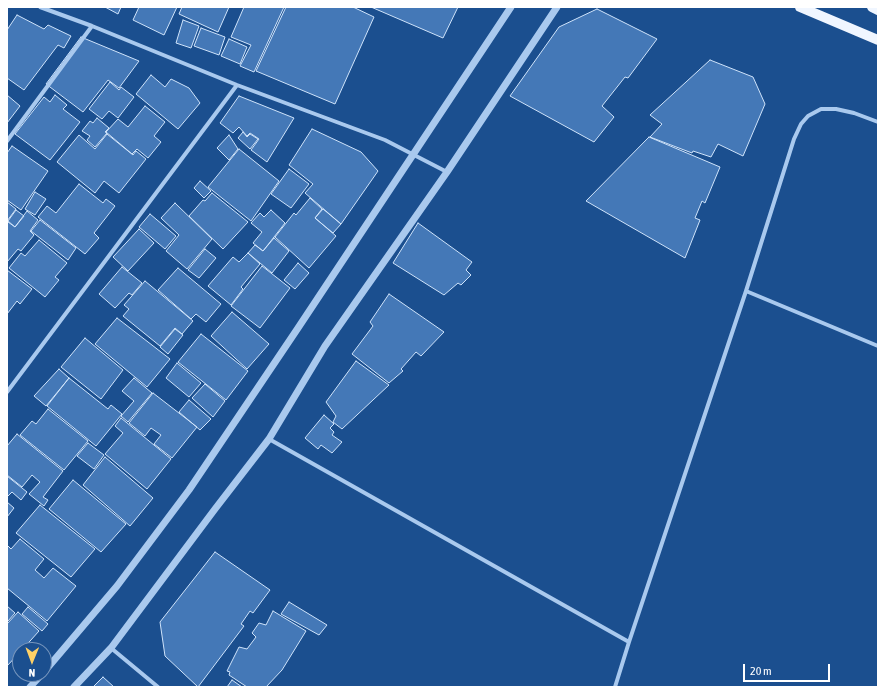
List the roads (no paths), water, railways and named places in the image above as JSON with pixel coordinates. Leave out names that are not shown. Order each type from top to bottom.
[{"type":"main road","points":[[800,7],[878,40]]},
{"type":"main road","points":[[872,7],[878,10]]},
{"type":"street","points":[[40,7],[92,26],[237,85],[385,140],[447,172]]},
{"type":"street","points":[[52,662],[117,586],[188,490],[511,7]]},
{"type":"street","points":[[74,687],[112,648],[269,439],[325,346],[447,172],[556,7]]},
{"type":"street","points":[[7,141],[92,26]]},
{"type":"street","points":[[7,392],[237,85]]},
{"type":"street","points":[[615,687],[746,292],[794,139],[801,124],[808,116],[821,109],[836,108],[878,122]]},
{"type":"street","points":[[746,292],[878,346]]},
{"type":"street","points":[[269,439],[629,642]]},
{"type":"street","points":[[112,648],[158,687]]}]
